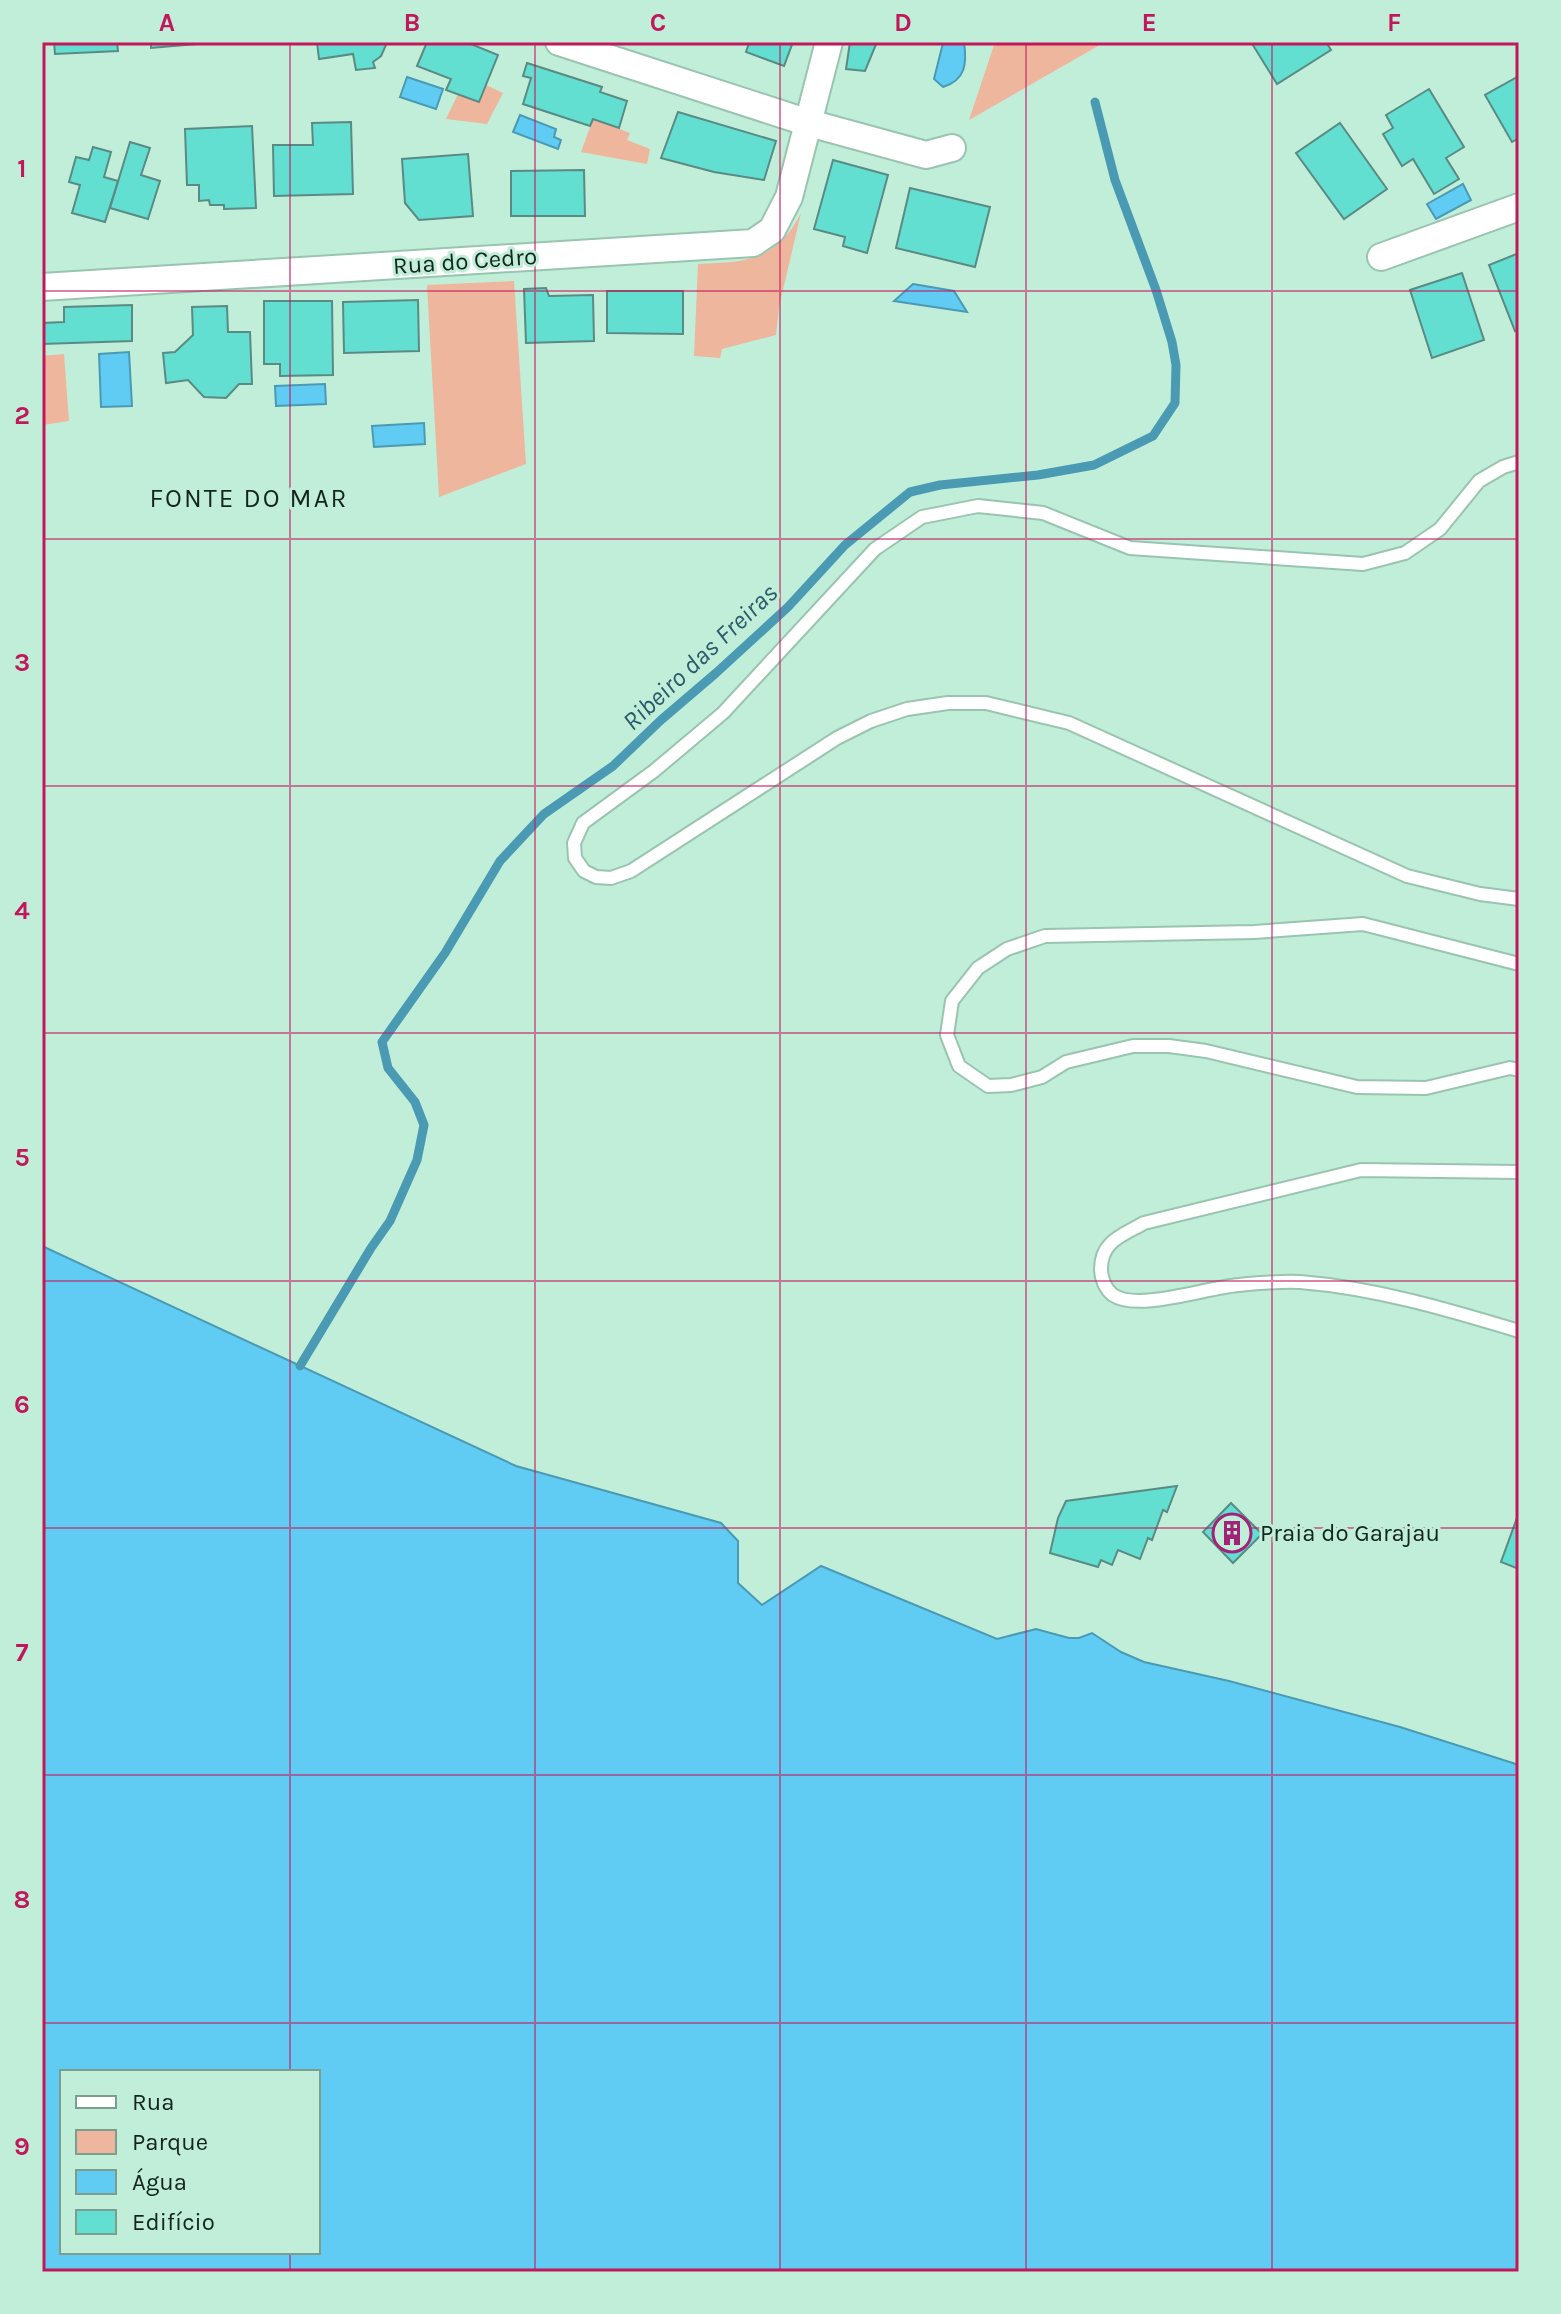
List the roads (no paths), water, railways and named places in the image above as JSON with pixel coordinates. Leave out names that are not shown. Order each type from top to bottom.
[{"type":"street","points":[[559,42],[809,123],[926,155],[952,148]]},
{"type":"street","name":"Rua do Cedro","points":[[42,287],[753,243],[772,230],[789,197],[829,42]]},
{"type":"street","points":[[1381,257],[1519,207]]},
{"type":"lane","points":[[1519,462],[1479,481],[1440,529],[1405,553],[1363,564],[1130,548],[1043,513],[978,506],[922,517],[875,549],[723,713],[654,771],[583,823],[574,843],[575,858],[584,871],[596,877],[611,878],[631,871],[837,738],[871,721],[907,709],[948,703],[986,703],[1069,723],[1407,876],[1480,894],[1519,899]]},
{"type":"lane","points":[[1519,964],[1363,924],[1254,932],[1045,936],[1007,949],[978,968],[952,1001],[947,1035],[959,1066],[988,1086],[1011,1085],[1042,1077],[1066,1062],[1133,1046],[1169,1046],[1206,1051],[1357,1087],[1426,1088],[1510,1068],[1519,1070]]},
{"type":"lane","points":[[1519,1172],[1361,1170],[1144,1223],[1113,1241],[1101,1256],[1101,1280],[1114,1296],[1144,1302],[1234,1285],[1296,1282],[1353,1288],[1414,1300],[1519,1331]]},
{"type":"water","points":[[964,42],[961,75],[943,87],[934,79],[943,43]]},
{"type":"water","points":[[407,77],[443,89],[436,109],[400,97]]},
{"type":"water","points":[[520,115],[556,129],[554,137],[561,140],[558,149],[513,132]]},
{"type":"water","points":[[1463,184],[1471,200],[1436,219],[1427,204]]},
{"type":"water","points":[[913,284],[954,291],[967,312],[894,301]]},
{"type":"water","points":[[129,352],[132,406],[101,407],[99,354]]},
{"type":"water","points":[[325,384],[326,404],[276,406],[275,386]]},
{"type":"water","points":[[424,423],[425,444],[374,447],[372,426]]},
{"type":"water","points":[[42,1246],[516,1466],[721,1523],[738,1541],[738,1583],[762,1605],[821,1566],[997,1639],[1036,1629],[1069,1638],[1092,1633],[1121,1652],[1144,1662],[1229,1681],[1400,1727],[1519,1765],[1519,2272],[42,2272]]},
{"type":"waterway","name":"Ribeiro das Freiras","points":[[300,1366],[390,1221],[417,1160],[424,1125],[415,1102],[388,1068],[382,1042],[445,953],[500,861],[544,814],[613,766],[788,607],[845,545],[910,492],[940,485],[1038,475],[1094,465],[1153,436],[1175,403],[1176,365],[1172,342],[1115,180],[1095,102]]},
{"type":"place","name":"Praia do Garajau","points":[[1232,1533]]},
{"type":"district","name":"FONTE DO MAR","points":[[249,498]]}]
